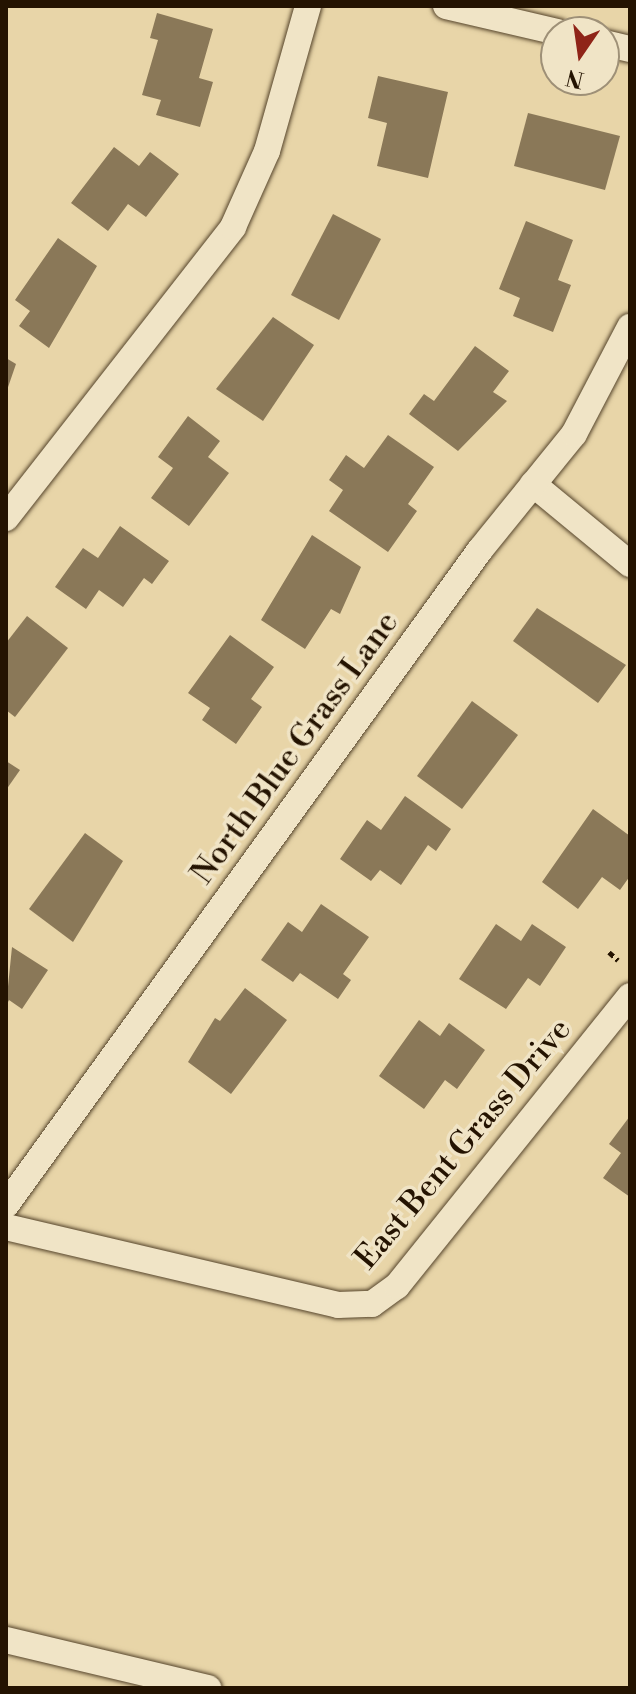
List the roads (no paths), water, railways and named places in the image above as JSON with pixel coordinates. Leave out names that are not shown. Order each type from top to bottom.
[{"type":"street","points":[[6,518],[233,227],[267,151],[308,6]]},
{"type":"street","points":[[446,6],[540,28]]},
{"type":"street","name":"North Blue Grass Lane","points":[[6,1205],[533,484],[574,434],[630,327]]},
{"type":"street","points":[[533,484],[630,564]]},
{"type":"street","name":"East Bent Grass Drive","points":[[6,1227],[338,1305],[372,1304],[397,1286],[627,1006]]},
{"type":"street","points":[[6,1640],[208,1688]]}]
